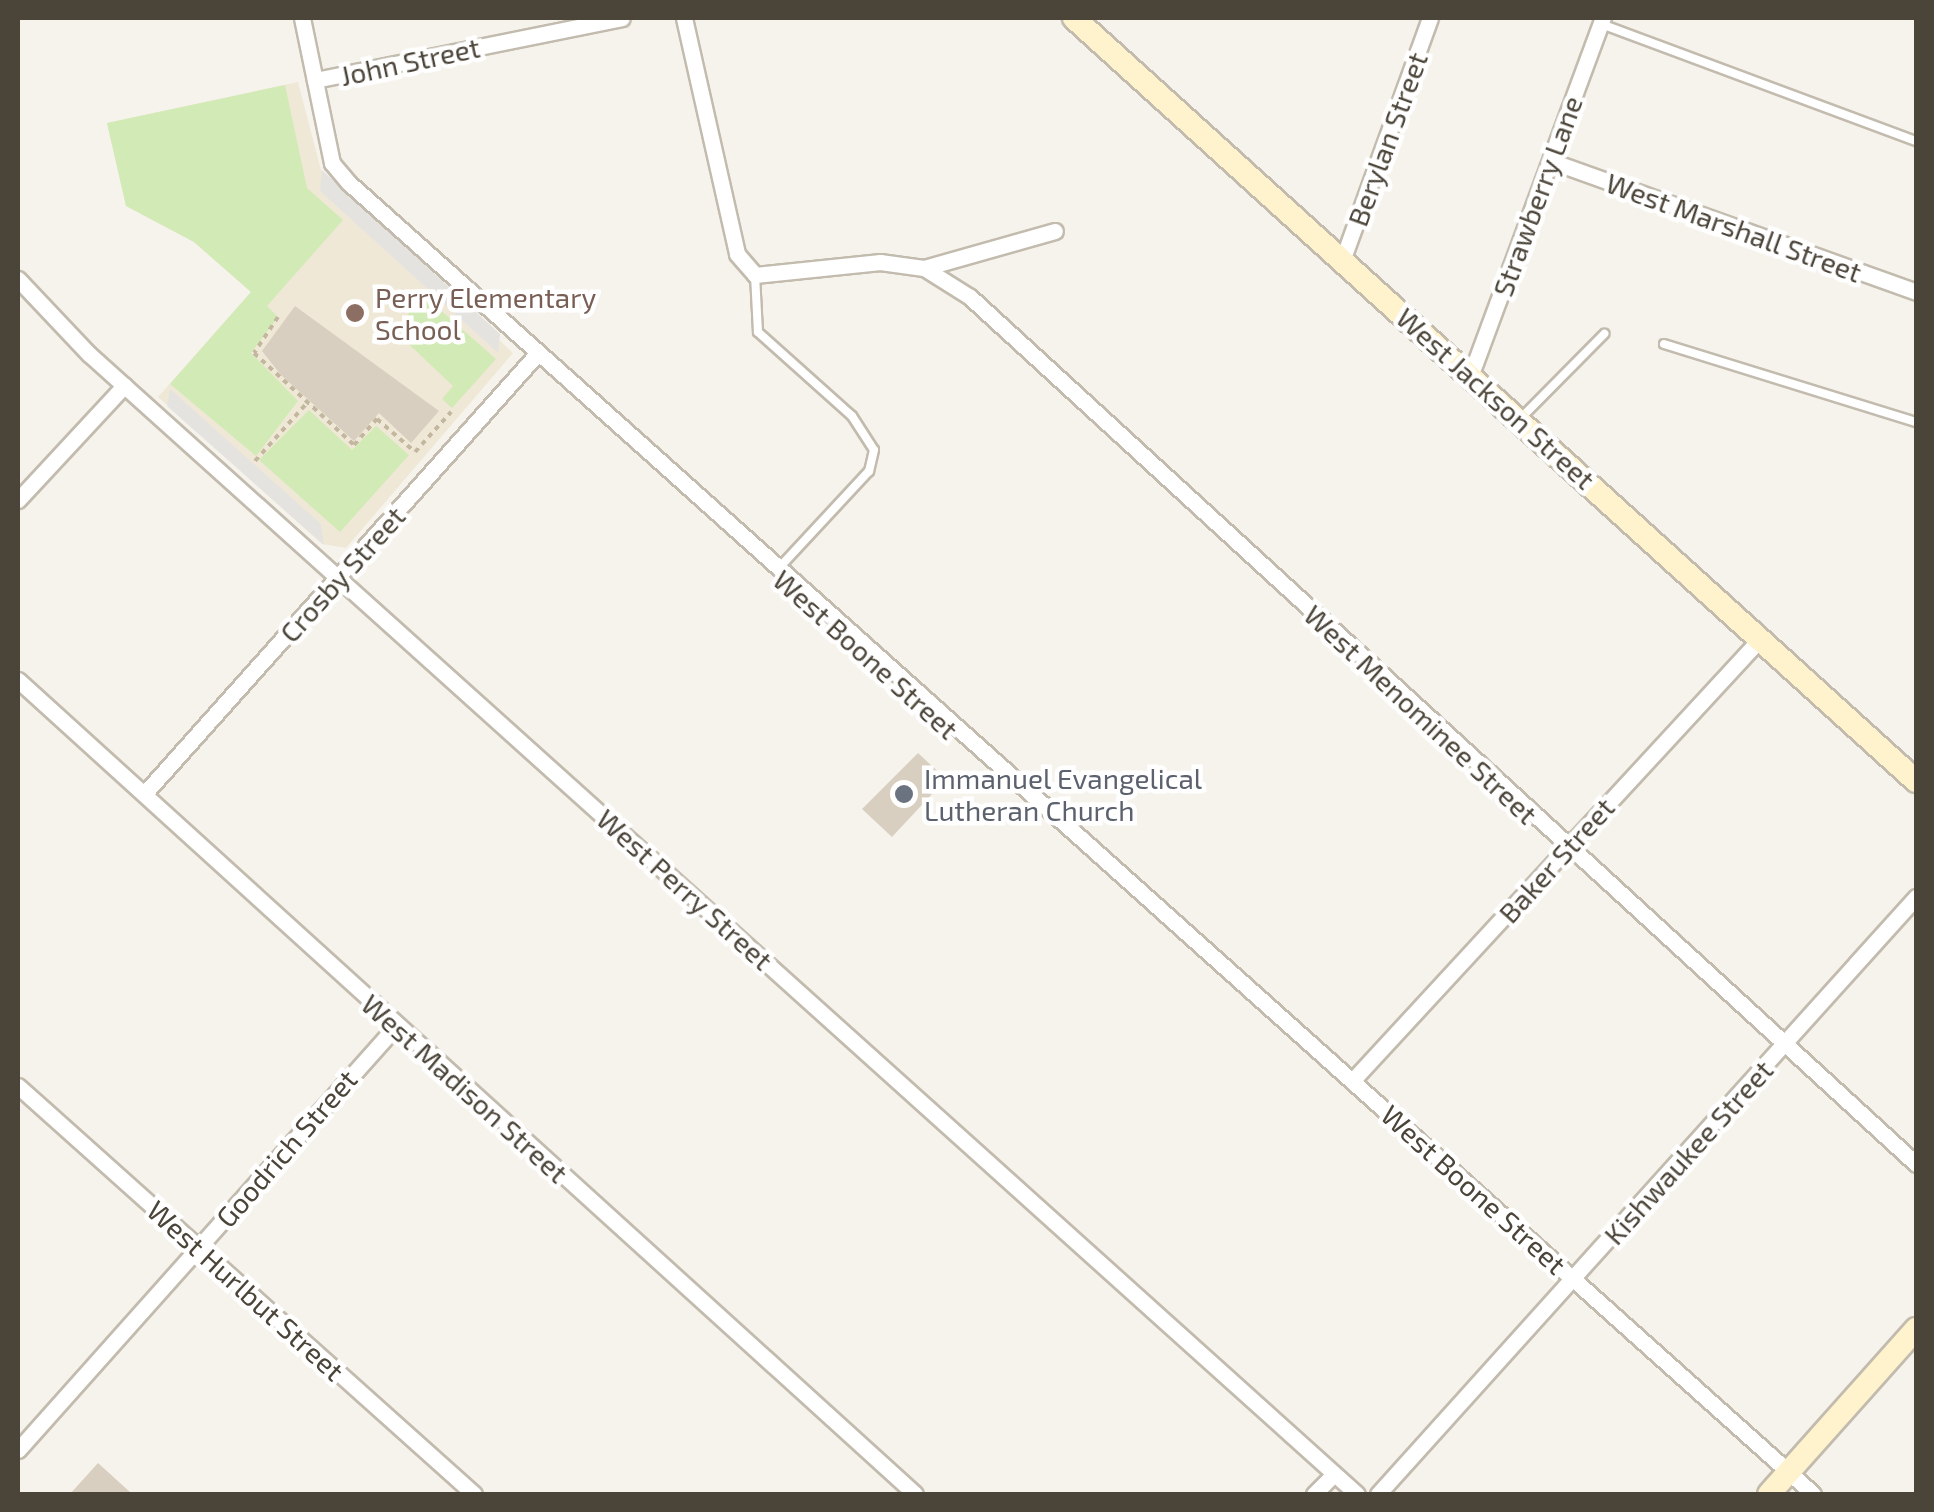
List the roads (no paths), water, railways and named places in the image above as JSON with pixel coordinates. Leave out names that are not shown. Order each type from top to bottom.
[{"type":"street","name":"West Boone Street","points":[[302,18],[339,174],[774,573],[1352,1081],[1813,1494]]},
{"type":"street","name":"John Street","points":[[315,80],[622,18]]},
{"type":"street","points":[[684,18],[736,254],[754,275],[880,262],[924,268],[1055,231]]},
{"type":"street","name":"West Jackson Street","points":[[1074,18],[1916,781]]},
{"type":"street","name":"Berylan Street","points":[[1342,261],[1430,18]]},
{"type":"street","name":"Strawberry Lane","points":[[1471,374],[1602,21]]},
{"type":"street","name":"West Marshall Street","points":[[1551,162],[1916,292]]},
{"type":"street","name":"West Menominee Street","points":[[924,268],[970,297],[1916,1164]]},
{"type":"street","name":"West Perry Street","points":[[18,280],[124,386],[340,576],[1357,1494]]},
{"type":"street","name":"Crosby Street","points":[[146,793],[536,354]]},
{"type":"street","points":[[18,500],[124,386]]},
{"type":"street","name":"Baker Street","points":[[1352,1081],[1760,639]]},
{"type":"street","name":"West Madison Street","points":[[18,680],[914,1494]]},
{"type":"street","name":"Kishwaukee Street","points":[[1378,1494],[1916,897]]},
{"type":"street","name":"Goodrich Street","points":[[18,1450],[396,1026]]},
{"type":"street","name":"West Hurlbut Street","points":[[18,1086],[474,1494]]},
{"type":"street","points":[[1769,1494],[1916,1329]]},
{"type":"street","points":[[1314,1494],[1334,1474]]},
{"type":"lane","points":[[1602,21],[1916,141]]},
{"type":"lane","points":[[754,275],[758,332],[852,416],[874,450],[869,471],[774,573]]},
{"type":"lane","points":[[1520,419],[1604,334]]},
{"type":"lane","points":[[1664,344],[1916,422]]},
{"type":"place","name":"Perry Elementary School","points":[[355,313]]},
{"type":"place","name":"Immanuel Evangelical Lutheran Church","points":[[904,794]]}]
